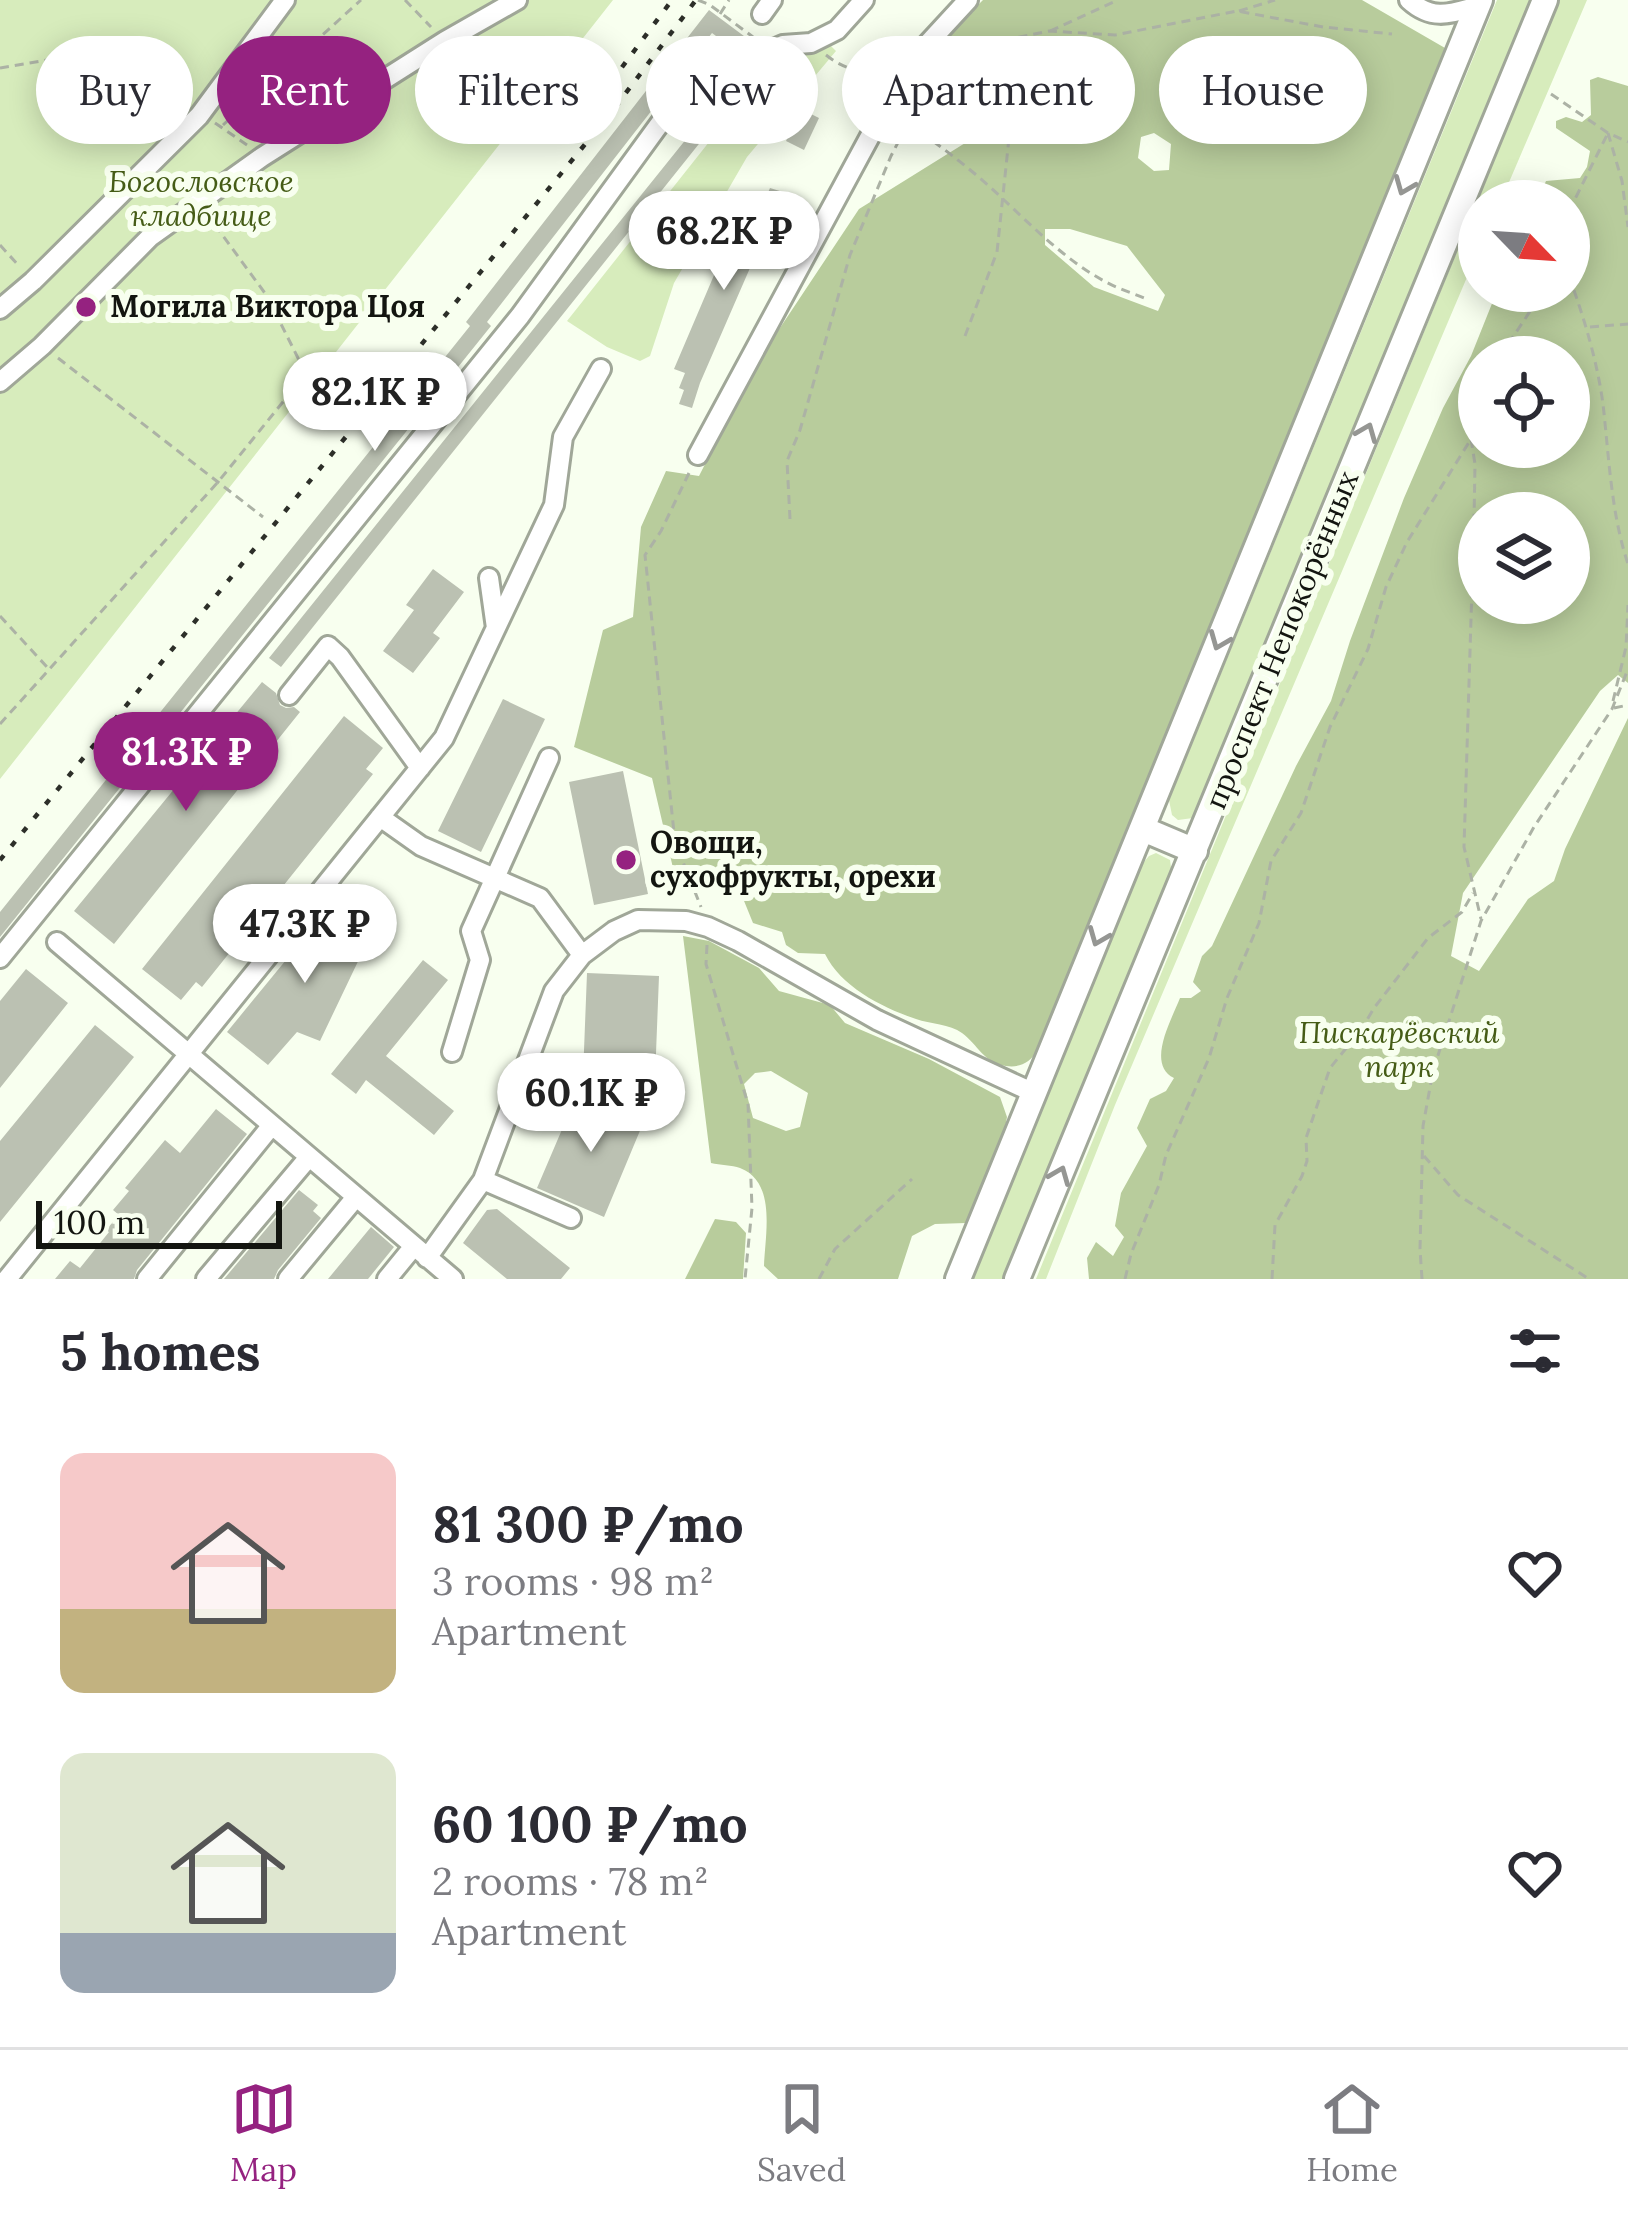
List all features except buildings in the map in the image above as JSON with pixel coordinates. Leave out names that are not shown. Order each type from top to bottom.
[{"type":"main road","name":"проспект Непокорённых","points":[[1017,1279],[1545,0]]},
{"type":"main road","name":"проспект Непокорённых","points":[[958,1279],[1479,3]]},
{"type":"main road","points":[[1142,829],[1195,851]]},
{"type":"street","points":[[0,309],[199,116],[285,0]]},
{"type":"street","points":[[453,36],[517,0]]},
{"type":"street","points":[[818,40],[837,30],[864,0]]},
{"type":"street","points":[[935,36],[968,0]]},
{"type":"street","points":[[1409,0],[1435,16],[1479,3]]},
{"type":"street","points":[[0,382],[150,237],[262,157],[415,60]]},
{"type":"street","points":[[0,958],[520,316],[646,143]]},
{"type":"street","points":[[698,455],[866,144]]},
{"type":"street","points":[[7,1279],[444,738],[554,505],[563,437],[601,369]]},
{"type":"street","points":[[489,578],[496,628]]},
{"type":"street","points":[[289,694],[328,646],[420,768]]},
{"type":"street","points":[[452,1052],[481,960],[471,931],[549,758]]},
{"type":"street","points":[[380,818],[421,846],[540,898],[581,955]]},
{"type":"street","points":[[387,1279],[421,1252],[483,1180],[554,992],[581,955],[638,920],[686,921],[738,940],[877,1020],[1034,1093]]},
{"type":"street","points":[[56,942],[453,1279]]},
{"type":"street","points":[[147,1279],[272,1125]]},
{"type":"street","points":[[206,1279],[309,1156]]},
{"type":"street","points":[[483,1180],[571,1219]]},
{"type":"street","points":[[289,1279],[356,1196]]},
{"type":"path","points":[[321,36],[361,0]]},
{"type":"path","points":[[405,0],[442,36]]},
{"type":"path","points":[[698,0],[754,36]]},
{"type":"path","points":[[719,14],[729,0]]},
{"type":"path","points":[[1028,36],[1118,0]]},
{"type":"path","points":[[1049,31],[1114,35],[1275,0]]},
{"type":"path","points":[[1237,11],[1392,34]]},
{"type":"path","points":[[0,68],[59,58],[217,124]]},
{"type":"path","points":[[1551,94],[1608,134],[1628,142]]},
{"type":"path","points":[[1585,180],[1608,134]]},
{"type":"path","points":[[1608,134],[1628,227]]},
{"type":"path","points":[[245,144],[262,157]]},
{"type":"path","points":[[790,519],[787,461],[850,255],[897,144]]},
{"type":"path","points":[[935,144],[1004,199],[1027,224],[1105,281],[1149,300]]},
{"type":"path","points":[[965,336],[997,252],[1009,144]]},
{"type":"path","points":[[0,724],[218,482],[304,376],[267,296],[198,202]]},
{"type":"path","points":[[0,245],[33,281]]},
{"type":"path","points":[[1582,312],[1602,399],[1617,531],[1628,564]]},
{"type":"path","points":[[1588,328],[1628,324]]},
{"type":"path","points":[[42,346],[263,517]]},
{"type":"path","points":[[698,455],[645,556],[675,842],[708,927],[706,964],[748,1105],[752,1208],[745,1279]]},
{"type":"path","points":[[1125,1279],[1166,1155],[1209,1058],[1227,998],[1259,923],[1271,861],[1301,813],[1330,728],[1368,649],[1386,587],[1407,542],[1458,461]]},
{"type":"path","points":[[1475,468],[1464,847],[1481,921]]},
{"type":"path","points":[[1612,709],[1626,647],[1628,605]]},
{"type":"path","points":[[0,616],[48,668]]},
{"type":"path","points":[[1422,1279],[1423,1126],[1433,1071],[1481,921],[1534,827],[1612,709],[1628,669]]},
{"type":"path","points":[[1612,709],[1628,705]]},
{"type":"path","points":[[1271,1279],[1275,1225],[1302,1176],[1306,1138],[1330,1068],[1433,931],[1462,912],[1474,891]]},
{"type":"path","points":[[1423,1155],[1459,1195],[1589,1279]]},
{"type":"path","points":[[819,1279],[835,1249],[912,1179]]},
{"type":"green space","name":"Богословское кладбище","points":[[0,0],[613,0],[585,36],[415,36],[415,144],[500,144],[0,779]]},
{"type":"green space","points":[[983,0],[1362,0],[1445,48],[1038,1050],[1025,1063],[1011,1066],[992,1061],[957,1030],[903,1014],[864,995],[841,977],[825,954],[798,953],[786,945],[782,932],[753,923],[740,891],[710,875],[698,882],[686,878],[673,868],[652,778],[574,747],[603,630],[633,617],[641,527],[666,471],[699,476],[756,364],[859,209],[964,144],[1135,144],[1135,36],[947,36]],"holes":[[[1045,229],[1070,229],[1127,246],[1165,295],[1158,311],[1094,287],[1045,245]]]},
{"type":"green space","points":[[1497,0],[1531,0],[1199,811],[1193,818],[1178,820],[1169,800]]},
{"type":"green space","points":[[1560,0],[1587,0],[1510,180],[1486,180]]},
{"type":"green space","points":[[831,46],[836,51],[818,72],[818,49]]},
{"type":"green space","name":"Пискарёвский парк","points":[[1598,77],[1628,86],[1628,683],[1618,675],[1600,691],[1463,893],[1451,956],[1479,971],[1528,899],[1554,881],[1628,718],[1628,1279],[1089,1279],[1087,1258],[1096,1242],[1113,1256],[1124,1237],[1115,1226],[1121,1193],[1147,1146],[1137,1128],[1150,1099],[1166,1091],[1174,1078],[1166,1071],[1161,1053],[1171,1018],[1180,998],[1201,991],[1193,982],[1202,956],[1212,946],[1331,701],[1404,498],[1458,380],[1458,468],[1590,468],[1590,336],[1479,336],[1489,312],[1590,312],[1590,180],[1557,180],[1580,178],[1590,151],[1556,128],[1556,121],[1566,117],[1582,122],[1591,115],[1590,80]]},
{"type":"green space","points":[[708,144],[758,144],[674,283],[650,356],[640,361],[567,321]]},
{"type":"green space","points":[[1458,249],[1458,298],[1115,1105],[1046,1279],[1036,1279]]},
{"type":"green space","points":[[1156,853],[1170,860],[1172,875],[1007,1279],[973,1279],[1143,863]]},
{"type":"green space","points":[[683,936],[709,941],[759,968],[779,991],[830,1005],[845,1023],[929,1059],[1000,1097],[1007,1117],[966,1223],[935,1224],[912,1236],[898,1279],[778,1279],[764,1266],[767,1225],[760,1185],[740,1168],[711,1163]],"holes":[[[771,1071],[808,1093],[800,1127],[786,1131],[753,1118],[744,1084],[755,1073]]]},
{"type":"green space","points":[[715,1219],[736,1222],[746,1233],[743,1279],[685,1279]]},
{"type":"railway","points":[[622,67],[672,0]]},
{"type":"railway","points":[[0,860],[613,110],[696,0]]},
{"type":"place","name":"Могила Виктора Цоя","points":[[86,307]]},
{"type":"place","name":"Овощи, сухофрукты, орехи","points":[[626,860]]}]
